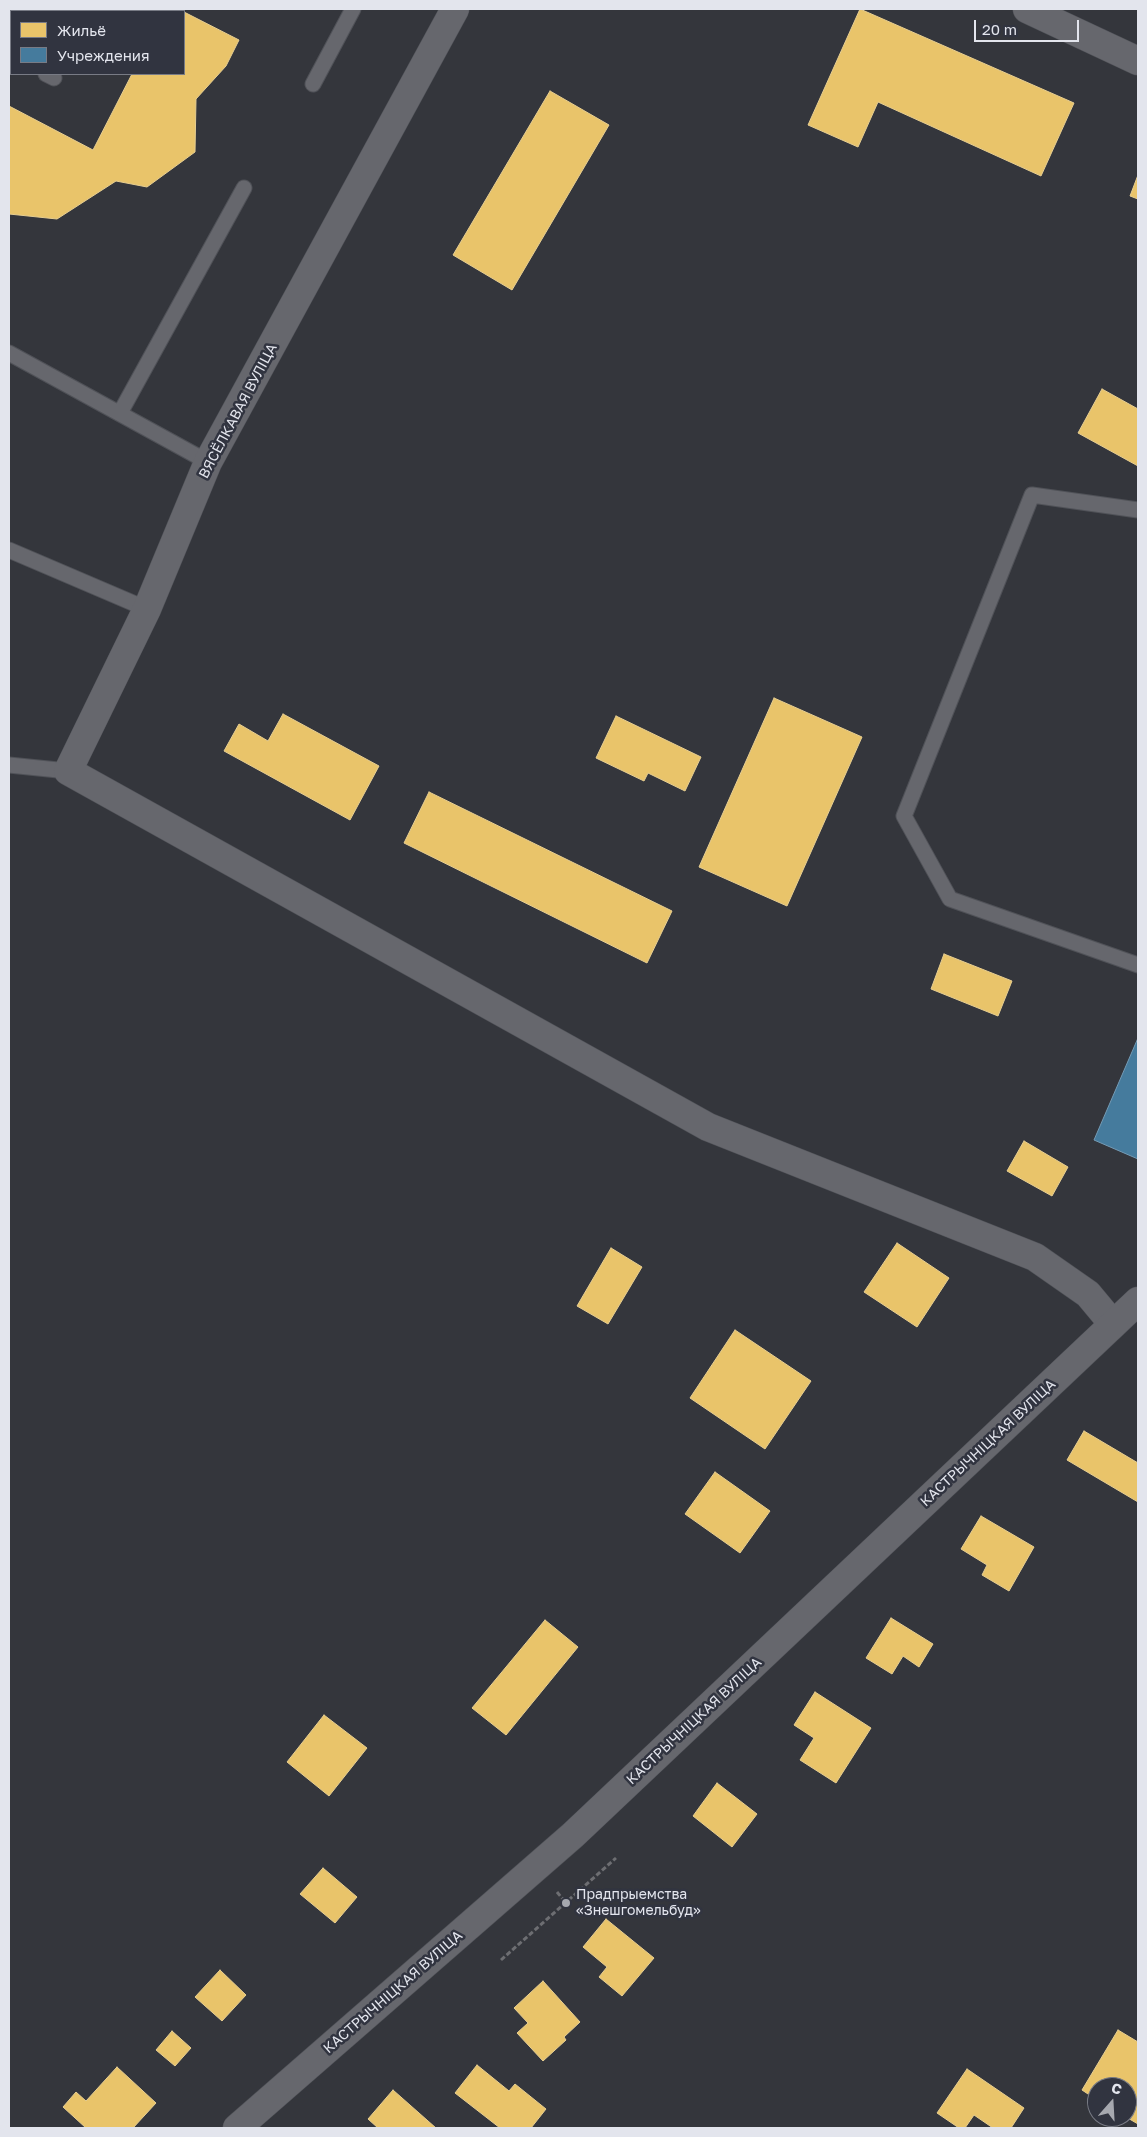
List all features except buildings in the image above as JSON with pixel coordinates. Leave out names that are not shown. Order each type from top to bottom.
[{"type":"street","name":"ВЯСЁЛКАВАЯ ВУЛІЦА","points":[[68,771],[147,609],[208,462],[455,9]]},
{"type":"street","points":[[1027,9],[1138,60]]},
{"type":"street","points":[[68,771],[708,1127],[1035,1258],[1088,1294],[1113,1324]]},
{"type":"street","name":"КАСТРЫЧНІЦКАЯ ВУЛІЦА","points":[[237,2128],[573,1835],[1138,1301]]},
{"type":"lane","points":[[313,84],[353,9]]},
{"type":"lane","points":[[120,413],[244,188]]},
{"type":"lane","points":[[9,353],[208,462]]},
{"type":"lane","points":[[1138,510],[1032,495],[904,816],[950,899],[1138,965]]},
{"type":"lane","points":[[9,550],[147,609]]},
{"type":"lane","points":[[9,765],[68,771]]},
{"type":"path","points":[[501,1960],[616,1858]]},
{"type":"place","name":"Прадпрыемства «Знешгомельбуд»","points":[[566,1903]]}]
